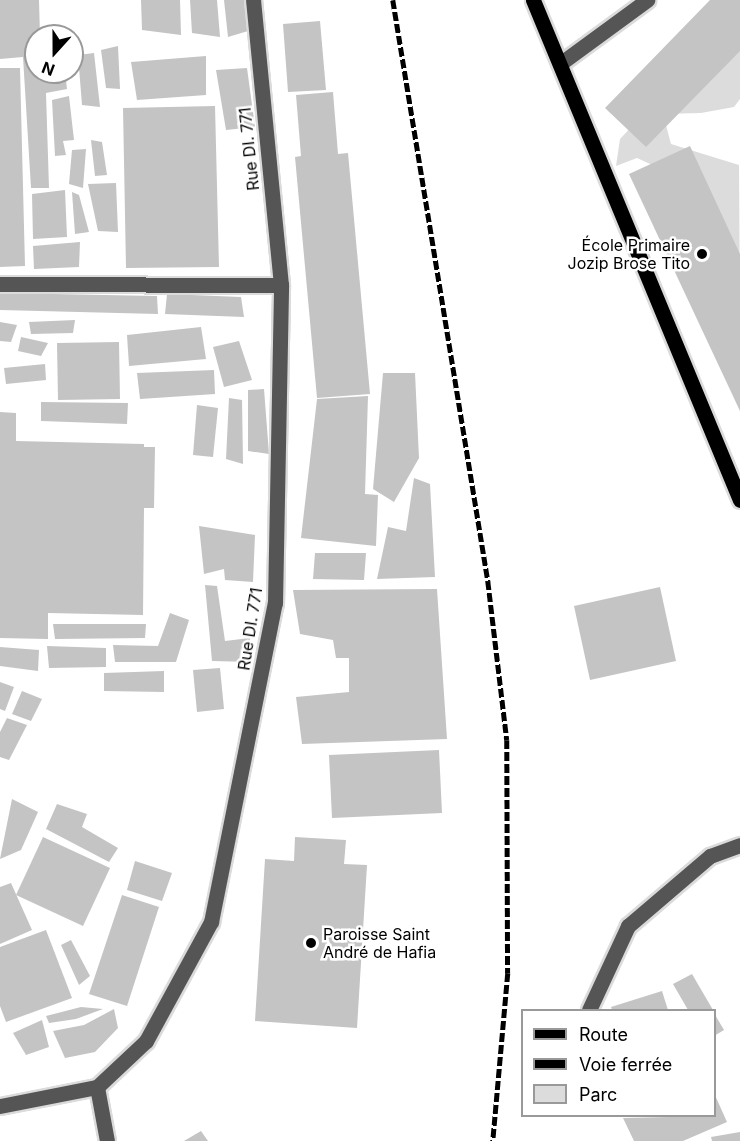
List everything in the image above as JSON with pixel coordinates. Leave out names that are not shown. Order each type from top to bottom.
[{"type":"main road","points":[[533,0],[740,500]]},
{"type":"street","name":"Rue DI. 771","points":[[97,1087],[146,1041],[211,922],[275,603],[281,285],[253,0]]},
{"type":"street","points":[[561,63],[647,0]]},
{"type":"street","points":[[0,284],[281,285]]},
{"type":"street","points":[[590,1009],[628,926],[710,856],[740,845]]},
{"type":"street","points":[[0,1106],[97,1087],[107,1141]]},
{"type":"green space","points":[[740,39],[740,99],[734,107],[701,113],[663,114],[671,144],[739,165],[740,311],[678,177],[637,158],[616,166],[620,139],[636,122]]},
{"type":"building","points":[[0,0],[39,0],[40,24],[24,24],[24,73],[23,57],[0,59]]},
{"type":"building","points":[[141,0],[180,0],[181,35],[142,30]]},
{"type":"building","points":[[190,0],[217,0],[220,37],[192,33]]},
{"type":"building","points":[[224,0],[244,0],[248,31],[228,37]]},
{"type":"building","points":[[710,0],[740,0],[740,51],[646,147],[605,108]]},
{"type":"building","points":[[320,21],[326,90],[288,92],[283,24]]},
{"type":"building","points":[[118,46],[120,89],[106,88],[101,50]]},
{"type":"building","points":[[94,53],[100,107],[82,105],[80,84],[84,84],[84,54]]},
{"type":"building","points":[[206,56],[206,95],[137,100],[131,62]]},
{"type":"building","points":[[0,68],[20,68],[25,266],[0,267]]},
{"type":"building","points":[[247,68],[255,127],[226,130],[216,70]]},
{"type":"building","points":[[25,84],[66,84],[67,89],[46,93],[49,188],[31,188]]},
{"type":"building","points":[[333,92],[338,154],[348,153],[370,394],[317,398],[295,157],[301,156],[296,95]]},
{"type":"building","points":[[69,96],[74,140],[63,141],[66,155],[55,156],[52,100]]},
{"type":"building","points":[[215,106],[219,267],[126,268],[123,108]]},
{"type":"building","points":[[91,140],[102,142],[107,175],[95,176]]},
{"type":"building","points":[[690,146],[740,254],[740,411],[629,174]]},
{"type":"building","points":[[86,149],[83,188],[69,184],[72,150]]},
{"type":"building","points":[[116,183],[118,232],[98,231],[88,184]]},
{"type":"building","points":[[65,190],[67,237],[33,239],[32,194]]},
{"type":"building","points":[[72,192],[79,195],[89,232],[75,234]]},
{"type":"building","points":[[80,242],[79,267],[34,269],[33,246]]},
{"type":"building","points":[[0,293],[157,296],[158,314],[0,310]]},
{"type":"building","points":[[167,294],[241,297],[244,317],[165,314]]},
{"type":"building","points":[[75,320],[73,333],[31,334],[29,322]]},
{"type":"building","points":[[0,322],[17,325],[11,342],[0,341]]},
{"type":"building","points":[[201,327],[206,359],[129,366],[127,335]]},
{"type":"building","points":[[21,337],[48,343],[41,356],[18,351]]},
{"type":"building","points":[[239,341],[252,380],[224,387],[213,347]]},
{"type":"building","points":[[119,342],[120,399],[58,400],[57,343]]},
{"type":"building","points":[[45,364],[46,380],[6,384],[4,368]]},
{"type":"building","points":[[214,370],[215,394],[140,399],[137,373]]},
{"type":"building","points":[[383,373],[415,373],[419,458],[394,502],[373,489]]},
{"type":"building","points":[[264,389],[269,454],[248,451],[248,390]]},
{"type":"building","points":[[368,396],[365,494],[378,495],[376,546],[301,538],[317,399]]},
{"type":"building","points":[[229,398],[242,400],[243,464],[226,459]]},
{"type":"building","points":[[41,402],[128,403],[127,424],[41,421]]},
{"type":"building","points":[[197,405],[218,408],[213,457],[193,455]]},
{"type":"building","points":[[0,412],[16,413],[16,441],[144,444],[144,447],[155,447],[154,508],[144,508],[143,615],[48,613],[48,639],[0,638]]},
{"type":"building","points":[[414,478],[430,484],[435,577],[377,579],[388,527],[406,531]]},
{"type":"building","points":[[199,526],[255,535],[253,582],[225,580],[224,569],[204,574]]},
{"type":"building","points":[[315,553],[366,553],[364,580],[313,579]]},
{"type":"building","points":[[205,585],[217,586],[225,641],[250,638],[252,662],[212,661]]},
{"type":"building","points":[[660,587],[676,661],[590,680],[574,606]]},
{"type":"building","points":[[437,589],[447,739],[302,744],[296,697],[349,692],[349,658],[336,658],[333,640],[300,634],[293,590]]},
{"type":"building","points":[[170,613],[189,620],[176,662],[115,662],[113,645],[158,646]]},
{"type":"building","points":[[53,624],[146,624],[145,638],[55,639]]},
{"type":"building","points":[[47,646],[106,648],[106,667],[49,668]]},
{"type":"building","points":[[0,647],[39,650],[38,671],[0,666]]},
{"type":"building","points":[[220,668],[224,709],[197,712],[193,670]]},
{"type":"building","points":[[164,671],[164,692],[104,691],[104,673]]},
{"type":"building","points":[[0,682],[14,687],[5,711],[0,709]]},
{"type":"building","points":[[22,691],[42,699],[31,721],[12,714]]},
{"type":"building","points":[[7,718],[27,725],[9,760],[0,757],[0,732]]},
{"type":"building","points":[[439,750],[442,813],[332,818],[329,755]]},
{"type":"building","points":[[12,799],[38,812],[21,850],[0,859]]},
{"type":"building","points":[[57,804],[87,814],[82,827],[118,848],[109,862],[46,829]]},
{"type":"building","points":[[43,837],[110,868],[83,926],[16,895]]},
{"type":"building","name":"Paroisse Saint André de Hafia","points":[[295,837],[346,840],[344,864],[367,865],[357,1028],[255,1021],[265,859],[294,861]]},
{"type":"building","points":[[135,861],[172,873],[162,901],[127,890]]},
{"type":"building","points":[[11,883],[32,930],[0,944],[0,887]]},
{"type":"building","points":[[122,895],[159,907],[127,1006],[89,994]]},
{"type":"building","points":[[46,930],[72,998],[6,1022],[0,1006],[0,947]]},
{"type":"building","points":[[71,940],[90,976],[79,985],[61,945]]},
{"type":"building","points":[[692,974],[712,1009],[687,1009],[673,984]]},
{"type":"building","points":[[662,991],[668,1009],[612,1009],[611,1007]]},
{"type":"building","points":[[81,1007],[103,1009],[76,1019],[49,1023],[46,1016]]},
{"type":"building","points":[[114,1009],[118,1028],[95,1052],[65,1058],[53,1031],[84,1025]]},
{"type":"building","points":[[716,1016],[724,1030],[716,1035]]},
{"type":"building","points":[[42,1020],[49,1047],[26,1055],[13,1033]]},
{"type":"building","points":[[716,1097],[727,1122],[683,1141],[634,1141],[623,1118],[716,1117]]},
{"type":"building","points":[[201,1131],[208,1141],[184,1141]]},
{"type":"building","points":[[740,1132],[740,1141],[712,1141],[711,1137]]},
{"type":"railway","points":[[393,0],[488,581],[507,740],[508,973],[493,1141]]},
{"type":"place","name":"École Primaire Jozip Brose Tito","points":[[702,254]]},
{"type":"place","name":"Paroisse Saint André de Hafia","points":[[311,943]]}]
